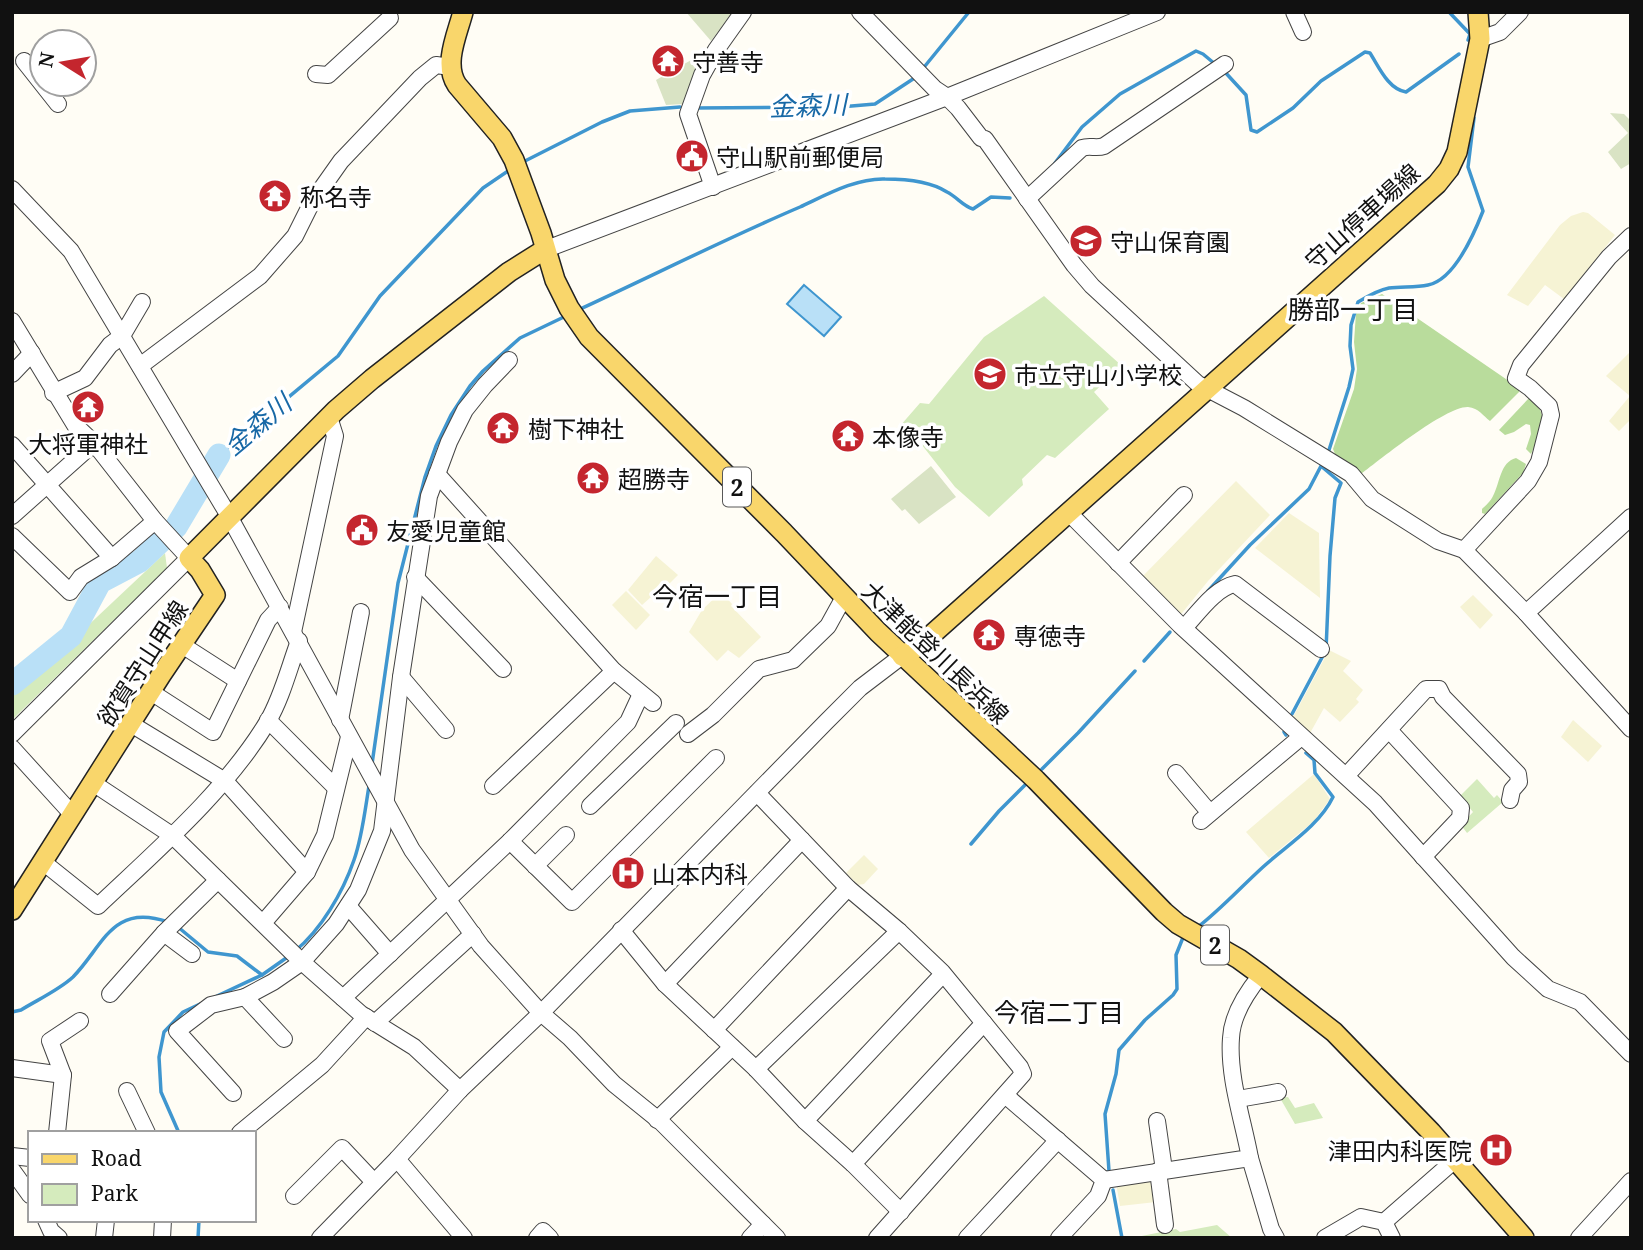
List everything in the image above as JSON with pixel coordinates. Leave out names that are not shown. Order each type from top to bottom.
[{"type":"main road","points":[[450,67],[463,12]]},
{"type":"main road","name":"守山停車場線","points":[[902,656],[919,646],[1069,513],[1420,200],[1449,169],[1457,152],[1480,39],[1478,12]]},
{"type":"main road","name":"大津能登川長浜線","points":[[450,67],[457,86],[502,138],[514,160],[555,280],[572,312],[604,353],[784,533],[902,656],[1036,780],[1164,912],[1178,924],[1239,959],[1334,1032],[1456,1160],[1524,1238]]},
{"type":"main road","points":[[189,558],[329,418],[372,379],[509,272],[544,250]]},
{"type":"main road","name":"欲賀守山甲線","points":[[12,910],[215,595],[200,570],[189,558]]},
{"type":"street","points":[[713,187],[688,114],[702,75],[743,12]]},
{"type":"street","points":[[860,12],[935,89],[947,97],[981,138],[985,139],[1074,265],[1092,286],[1198,384],[1351,474],[1372,499],[1438,541],[1464,550],[1526,613],[1631,729]]},
{"type":"street","points":[[544,250],[947,97],[1157,12]]},
{"type":"street","points":[[1294,12],[1303,32]]},
{"type":"street","points":[[1480,39],[1495,36],[1520,12]]},
{"type":"street","points":[[316,74],[328,75],[390,18]]},
{"type":"street","points":[[24,61],[58,104]]},
{"type":"street","points":[[140,366],[260,276],[295,236],[312,202],[341,161],[436,65],[450,67]]},
{"type":"street","points":[[1027,199],[1082,148],[1088,146],[1097,149],[1104,146],[1225,65]]},
{"type":"street","points":[[12,189],[71,251],[230,516],[412,850],[448,900],[473,934],[541,1013],[570,1038],[614,1084],[657,1120],[777,1238]]},
{"type":"street","points":[[1464,550],[1528,481],[1539,462],[1551,415],[1549,406],[1516,378],[1521,365],[1627,246]]},
{"type":"street","points":[[53,393],[85,378],[110,345],[122,336],[142,302]]},
{"type":"street","points":[[12,321],[53,393],[75,425],[94,443],[155,521],[189,558],[12,734]]},
{"type":"street","points":[[12,374],[32,353]]},
{"type":"street","points":[[233,1093],[177,1031],[211,1005],[245,996],[273,982],[300,960],[336,924],[358,890],[382,831],[415,577],[425,517],[437,474],[465,410],[509,360]]},
{"type":"street","points":[[43,862],[98,906],[173,836],[225,781],[268,720],[296,636],[335,436],[329,418]]},
{"type":"street","points":[[12,516],[94,443]]},
{"type":"street","points":[[12,445],[112,558]]},
{"type":"street","points":[[343,998],[510,841],[628,722],[647,699],[614,671],[437,474]]},
{"type":"street","points":[[1118,563],[1184,495]]},
{"type":"street","points":[[1069,513],[1184,628],[1375,803],[1513,957],[1548,989],[1580,1002],[1631,1054]]},
{"type":"street","points":[[1526,613],[1631,517]]},
{"type":"street","points":[[12,536],[70,592],[81,577],[112,558],[155,521]]},
{"type":"street","points":[[415,577],[503,669]]},
{"type":"street","points":[[1184,628],[1219,591],[1235,584],[1321,649]]},
{"type":"street","points":[[590,806],[682,728],[713,715],[759,669],[793,660],[828,626],[844,597]]},
{"type":"street","points":[[151,692],[214,732],[268,620],[280,607]]},
{"type":"street","points":[[340,720],[361,612]]},
{"type":"street","points":[[182,645],[238,681]]},
{"type":"street","points":[[320,1238],[460,1090],[541,1013],[860,688],[902,656]]},
{"type":"street","points":[[493,786],[614,671]]},
{"type":"street","points":[[401,677],[446,730]]},
{"type":"street","points":[[1346,776],[1426,689],[1438,689],[1518,774],[1519,782],[1511,790],[1510,800]]},
{"type":"street","points":[[268,720],[335,788]]},
{"type":"street","points":[[131,724],[225,781],[307,872]]},
{"type":"street","points":[[1389,730],[1461,808],[1460,818],[1423,857]]},
{"type":"street","points":[[262,923],[307,872],[325,835],[349,737]]},
{"type":"street","points":[[1176,773],[1205,817],[1274,758],[1290,749],[1301,737]]},
{"type":"street","points":[[12,748],[72,814]]},
{"type":"street","points":[[510,841],[572,902],[716,758]]},
{"type":"street","points":[[93,783],[173,836],[300,960],[370,1020],[414,1046],[460,1090]]},
{"type":"street","points":[[757,793],[848,888],[899,931],[943,974],[1023,1074],[877,1238]]},
{"type":"street","points":[[535,866],[566,835]]},
{"type":"street","points":[[665,984],[802,840]]},
{"type":"street","points":[[110,994],[164,933],[218,880]]},
{"type":"street","points":[[714,1030],[848,888]]},
{"type":"street","points":[[348,906],[390,954]]},
{"type":"street","points":[[621,930],[665,984],[901,1212]]},
{"type":"street","points":[[756,1069],[899,931]]},
{"type":"street","points":[[164,933],[192,954]]},
{"type":"street","points":[[242,1131],[473,934]]},
{"type":"street","points":[[806,1121],[943,974]]},
{"type":"street","points":[[1261,975],[1245,994],[1231,1036],[1232,1067],[1250,1158],[1276,1238]]},
{"type":"street","points":[[245,996],[285,1039]]},
{"type":"street","points":[[57,1131],[63,1075],[50,1041],[80,1021]]},
{"type":"street","points":[[853,1164],[984,1023]]},
{"type":"street","points":[[657,1120],[732,1047]]},
{"type":"street","points":[[12,1068],[63,1075]]},
{"type":"street","points":[[127,1091],[146,1131]]},
{"type":"street","points":[[1238,1099],[1278,1092]]},
{"type":"street","points":[[1005,1095],[1104,1180],[1250,1158]]},
{"type":"street","points":[[1157,1121],[1165,1225]]},
{"type":"street","points":[[967,1238],[1058,1140]]},
{"type":"street","points":[[294,1196],[342,1148],[374,1182]]},
{"type":"street","points":[[397,1159],[464,1238]]},
{"type":"street","points":[[1384,1222],[1456,1160]]},
{"type":"street","points":[[13,1174],[28,1193]]},
{"type":"street","points":[[1059,1238],[1098,1196],[1104,1180]]},
{"type":"street","points":[[1579,1238],[1631,1181]]},
{"type":"street","points":[[1325,1238],[1361,1217],[1384,1222]]},
{"type":"street","points":[[1384,1222],[1392,1238]]},
{"type":"street","points":[[750,1238],[763,1224]]},
{"type":"street","points":[[537,1238],[543,1231],[550,1238]]},
{"type":"shaded area","points":[[1588,213],[1615,235],[1564,299],[1545,285],[1528,306],[1507,295],[1560,225],[1571,216]]},
{"type":"shaded area","points":[[1631,351],[1631,419],[1619,431],[1609,421],[1630,396],[1606,376]]},
{"type":"shaded area","points":[[1236,481],[1270,515],[1179,614],[1142,577]]},
{"type":"shaded area","points":[[1289,513],[1319,533],[1320,598],[1255,548]]},
{"type":"shaded area","points":[[656,556],[678,575],[654,599],[651,597],[642,605],[628,590]]},
{"type":"shaded area","points":[[626,591],[650,615],[636,630],[612,605]]},
{"type":"shaded area","points":[[721,592],[761,637],[739,658],[728,650],[717,661],[689,632],[702,610]]},
{"type":"shaded area","points":[[1473,595],[1493,615],[1480,629],[1460,607]]},
{"type":"shaded area","points":[[1329,650],[1351,661],[1343,671],[1363,690],[1356,699],[1359,702],[1340,722],[1324,708],[1309,735],[1292,719]]},
{"type":"shaded area","points":[[1573,720],[1602,746],[1588,762],[1561,737]]},
{"type":"shaded area","points":[[1314,774],[1330,799],[1314,821],[1269,858],[1246,832]]},
{"type":"shaded area","points":[[864,855],[878,869],[864,884],[858,885],[846,873]]},
{"type":"shaded area","points":[[1145,1179],[1155,1186],[1156,1202],[1120,1206],[1116,1183]]},
{"type":"green space","points":[[686,12],[733,12],[711,41]]},
{"type":"green space","points":[[693,59],[699,64],[683,104],[666,105],[656,80]]},
{"type":"green space","points":[[1610,113],[1624,114],[1631,121],[1631,163],[1621,169],[1608,152],[1628,133]]},
{"type":"green space","points":[[1382,294],[1519,388],[1519,392],[1490,421],[1468,407],[1445,415],[1361,474],[1335,454],[1333,449],[1354,389],[1357,369],[1354,342],[1356,313],[1361,303]]},
{"type":"green space","points":[[1044,296],[1122,366],[1094,392],[1109,409],[1055,458],[1047,455],[1022,479],[1023,485],[989,517],[955,487],[918,440],[900,426],[920,403],[929,404],[984,337]]},
{"type":"green space","points":[[1529,398],[1542,417],[1541,430],[1531,454],[1526,449],[1531,434],[1530,425],[1526,424],[1505,435],[1499,430]]},
{"type":"green space","points":[[1516,458],[1526,464],[1523,473],[1485,514],[1482,513],[1482,509],[1493,496],[1504,468]]},
{"type":"green space","points":[[931,466],[956,497],[919,524],[891,499]]},
{"type":"green space","points":[[165,553],[167,568],[12,720],[12,697]]},
{"type":"green space","points":[[1477,779],[1494,798],[1497,795],[1503,802],[1467,833],[1461,825],[1473,812],[1460,796]]},
{"type":"green space","points":[[1288,1097],[1295,1108],[1314,1103],[1323,1118],[1295,1124],[1280,1098]]},
{"type":"green space","points":[[1217,1225],[1232,1238],[1132,1238],[1176,1229],[1180,1232]]},
{"type":"water","points":[[804,285],[841,317],[824,336],[787,304]]},
{"type":"waterway","name":"金森川","points":[[925,66],[969,12]]},
{"type":"waterway","points":[[1449,12],[1470,34],[1468,40]]},
{"type":"waterway","points":[[1055,163],[1082,127],[1120,94],[1196,51],[1215,64]]},
{"type":"waterway","points":[[1224,71],[1246,95],[1251,130],[1257,132],[1293,108],[1321,81],[1365,52],[1370,53],[1394,87],[1406,92],[1459,54]]},
{"type":"waterway","name":"金森川","points":[[696,108],[840,107],[875,104],[913,79]]},
{"type":"waterway","name":"金森川","points":[[523,162],[602,122],[630,111],[680,107]]},
{"type":"waterway","points":[[1329,450],[1353,369],[1351,325],[1358,302],[1385,289],[1428,285],[1446,275],[1462,255],[1479,221],[1483,211],[1468,167],[1474,118]]},
{"type":"waterway","name":"金森川","points":[[219,455],[338,356],[380,296],[483,188],[511,169]]},
{"type":"waterway","points":[[578,310],[716,245],[863,181],[893,179],[925,183],[940,188],[973,209],[991,197],[1010,198]]},
{"type":"waterway","points":[[372,764],[398,583],[425,477],[436,446],[451,415],[483,371],[520,338],[568,315]]},
{"type":"waterway","name":"金森川","points":[[12,684],[71,636],[100,582],[140,561],[176,527],[219,455]]},
{"type":"waterway","points":[[1208,591],[1250,545],[1309,489],[1321,466],[1341,483],[1335,498],[1326,650],[1292,714]]},
{"type":"waterway","points":[[1144,661],[1170,632]]},
{"type":"waterway","points":[[1042,769],[1135,671]]},
{"type":"waterway","points":[[1198,927],[1311,826],[1327,807],[1333,797],[1315,773],[1314,760],[1306,753]]},
{"type":"waterway","points":[[971,844],[1026,784]]},
{"type":"waterway","points":[[295,951],[314,932],[344,885],[359,843],[369,786]]},
{"type":"waterway","points":[[12,1012],[21,1010],[67,982],[111,930],[122,923],[134,918],[168,922]]},
{"type":"waterway","points":[[178,927],[208,952],[237,956],[262,975]]},
{"type":"waterway","points":[[1109,1171],[1105,1114],[1116,1074],[1119,1050],[1177,989],[1176,955],[1184,935]]},
{"type":"waterway","points":[[217,996],[262,975],[289,956]]},
{"type":"waterway","points":[[178,1131],[161,1092],[159,1057],[164,1032],[183,1012],[200,1004]]},
{"type":"waterway","points":[[1113,1190],[1122,1238]]},
{"type":"waterway","points":[[198,1238],[199,1222]]},
{"type":"place","name":"守善寺","points":[[668,61]]},
{"type":"place","name":"守山駅前郵便局","points":[[692,156]]},
{"type":"place","name":"称名寺","points":[[275,196]]},
{"type":"place","name":"守山保育園","points":[[1086,241]]},
{"type":"place","name":"市立守山小学校","points":[[990,374]]},
{"type":"place","name":"大将軍神社","points":[[88,407]]},
{"type":"place","name":"樹下神社","points":[[503,428]]},
{"type":"place","name":"本像寺","points":[[848,436]]},
{"type":"place","name":"超勝寺","points":[[593,478]]},
{"type":"place","name":"友愛児童館","points":[[362,530]]},
{"type":"place","name":"専徳寺","points":[[989,635]]},
{"type":"place","name":"山本内科","points":[[628,873]]},
{"type":"place","name":"津田内科医院","points":[[1496,1150]]},
{"type":"district","name":"勝部一丁目","points":[[1353,309]]},
{"type":"district","name":"今宿一丁目","points":[[717,596]]},
{"type":"district","name":"今宿二丁目","points":[[1059,1012]]}]
